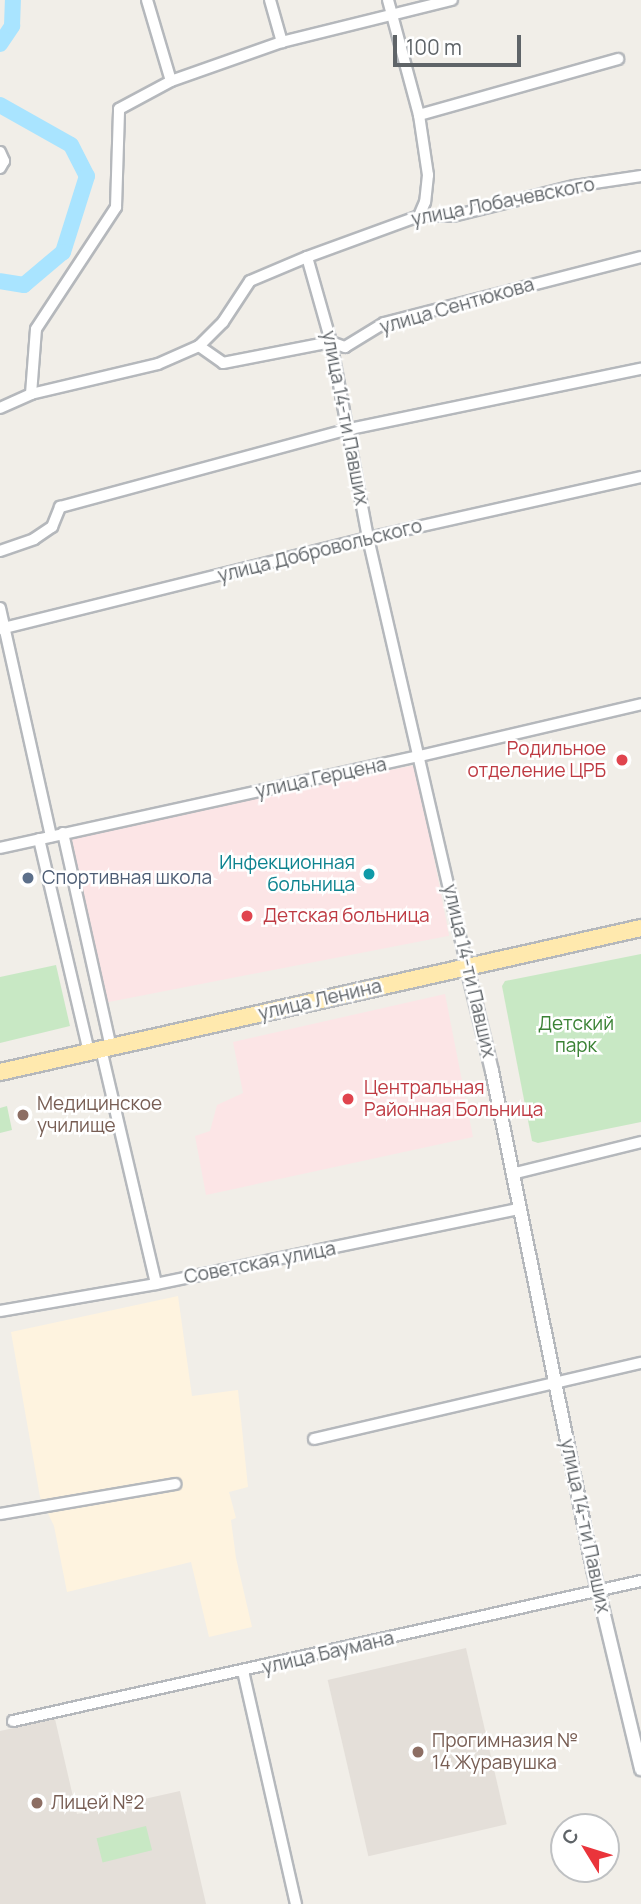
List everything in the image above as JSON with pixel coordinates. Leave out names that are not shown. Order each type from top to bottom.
[{"type":"main road","name":"улица Ленина","points":[[0,1072],[641,928]]},
{"type":"street","points":[[148,0],[172,81]]},
{"type":"street","points":[[270,0],[282,42]]},
{"type":"street","points":[[388,0],[419,116],[428,175],[425,202],[419,216]]},
{"type":"street","points":[[31,394],[36,329],[116,207],[119,109],[172,81],[282,42],[393,17],[452,0]]},
{"type":"street","points":[[419,116],[618,59]]},
{"type":"street","points":[[0,152],[4,161],[0,168]]},
{"type":"street","name":"улица Лобачевского","points":[[199,346],[223,322],[250,281],[307,257],[419,216],[453,216],[574,186],[641,176]]},
{"type":"street","name":"улица 14-ти Павших","points":[[307,257],[331,342],[350,429],[368,538],[467,967],[598,1589],[641,1769]]},
{"type":"street","name":"улица Сентюкова","points":[[199,346],[223,363],[331,342],[345,348],[384,323],[641,257]]},
{"type":"street","points":[[0,408],[31,394],[158,364],[199,346]]},
{"type":"street","points":[[0,551],[34,539],[52,527],[60,507],[350,429],[641,369]]},
{"type":"street","name":"улица Добровольского","points":[[2,629],[368,538],[641,477]]},
{"type":"street","points":[[0,608],[45,837],[156,1284]]},
{"type":"street","name":"улица Герцена","points":[[0,848],[420,756],[641,704]]},
{"type":"street","points":[[63,833],[100,1050]]},
{"type":"street","points":[[512,1174],[641,1142]]},
{"type":"street","name":"Советская улица","points":[[0,1311],[156,1284],[519,1209]]},
{"type":"street","points":[[314,1439],[641,1363]]},
{"type":"street","points":[[0,1514],[175,1484]]},
{"type":"street","name":"улица Баумана","points":[[13,1721],[641,1581]]},
{"type":"street","points":[[243,1671],[296,1904]]},
{"type":"shaded area","points":[[416,765],[449,936],[104,1003],[70,832]]},
{"type":"shaded area","name":"Центральная Районная Больница","points":[[445,994],[473,1137],[206,1195],[195,1136],[210,1131],[217,1105],[243,1093],[233,1042]]},
{"type":"shaded area","points":[[178,1296],[192,1396],[238,1390],[248,1487],[229,1492],[236,1518],[231,1520],[236,1558],[252,1627],[209,1637],[191,1562],[67,1592],[54,1526],[40,1497],[11,1332]]},
{"type":"shaded area","name":"Прогимназия № 14 Журавушка","points":[[466,1648],[507,1824],[368,1856],[328,1680]]},
{"type":"shaded area","name":"Лицей №2","points":[[55,1719],[77,1814],[180,1791],[206,1904],[0,1904],[0,1731]]},
{"type":"green space","name":"Детский парк","points":[[641,954],[641,1122],[538,1143],[532,1141],[502,986],[505,981]]},
{"type":"green space","points":[[56,965],[70,1026],[0,1043],[0,977]]},
{"type":"green space","points":[[7,1106],[12,1130],[0,1133],[0,1108]]},
{"type":"green space","points":[[146,1826],[152,1850],[103,1863],[97,1838]]},
{"type":"waterway","points":[[0,44],[12,26],[13,0]]},
{"type":"waterway","points":[[0,105],[71,145],[87,176],[63,252],[24,285],[0,281]]},
{"type":"place","name":"Родильное отделение ЦРБ","points":[[622,760]]},
{"type":"place","name":"Инфекционная больница","points":[[369,874]]},
{"type":"place","name":"Спортивная школа","points":[[28,878]]},
{"type":"place","name":"Детская больница","points":[[247,916]]},
{"type":"place","name":"Центральная Районная Больница","points":[[348,1099]]},
{"type":"place","name":"Медицинское училище","points":[[23,1115]]},
{"type":"place","name":"Прогимназия № 14 Журавушка","points":[[418,1752]]},
{"type":"place","name":"Лицей №2","points":[[37,1803]]}]
